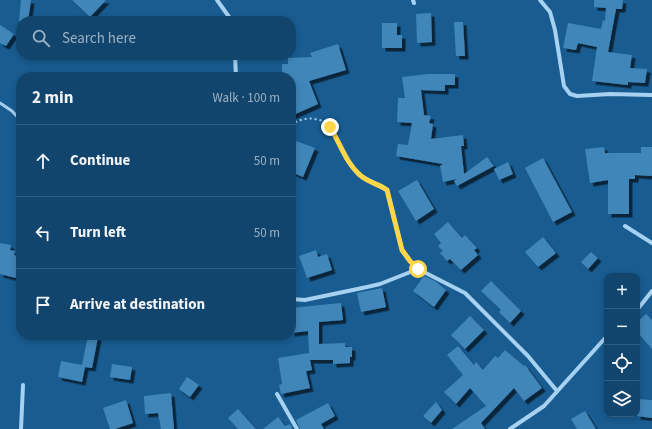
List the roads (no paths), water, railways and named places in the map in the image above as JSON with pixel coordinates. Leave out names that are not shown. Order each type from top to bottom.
[{"type":"street","points":[[217,0],[228,16]]},
{"type":"street","points":[[540,0],[550,12],[555,30],[564,86],[570,94],[577,96],[610,94],[652,95]]},
{"type":"street","points":[[235,60],[236,72]]},
{"type":"street","points":[[346,158],[359,175],[387,190],[402,250],[410,261],[418,269],[465,293],[528,356],[557,391]]},
{"type":"street","points":[[625,226],[652,243]]},
{"type":"street","points":[[296,299],[305,300],[368,287],[380,284],[418,269]]},
{"type":"street","points":[[638,309],[652,291]]},
{"type":"street","points":[[510,429],[544,406],[604,339]]},
{"type":"street","points":[[21,429],[23,385]]},
{"type":"street","points":[[277,394],[296,429]]},
{"type":"lane","points":[[0,103],[16,115]]}]
